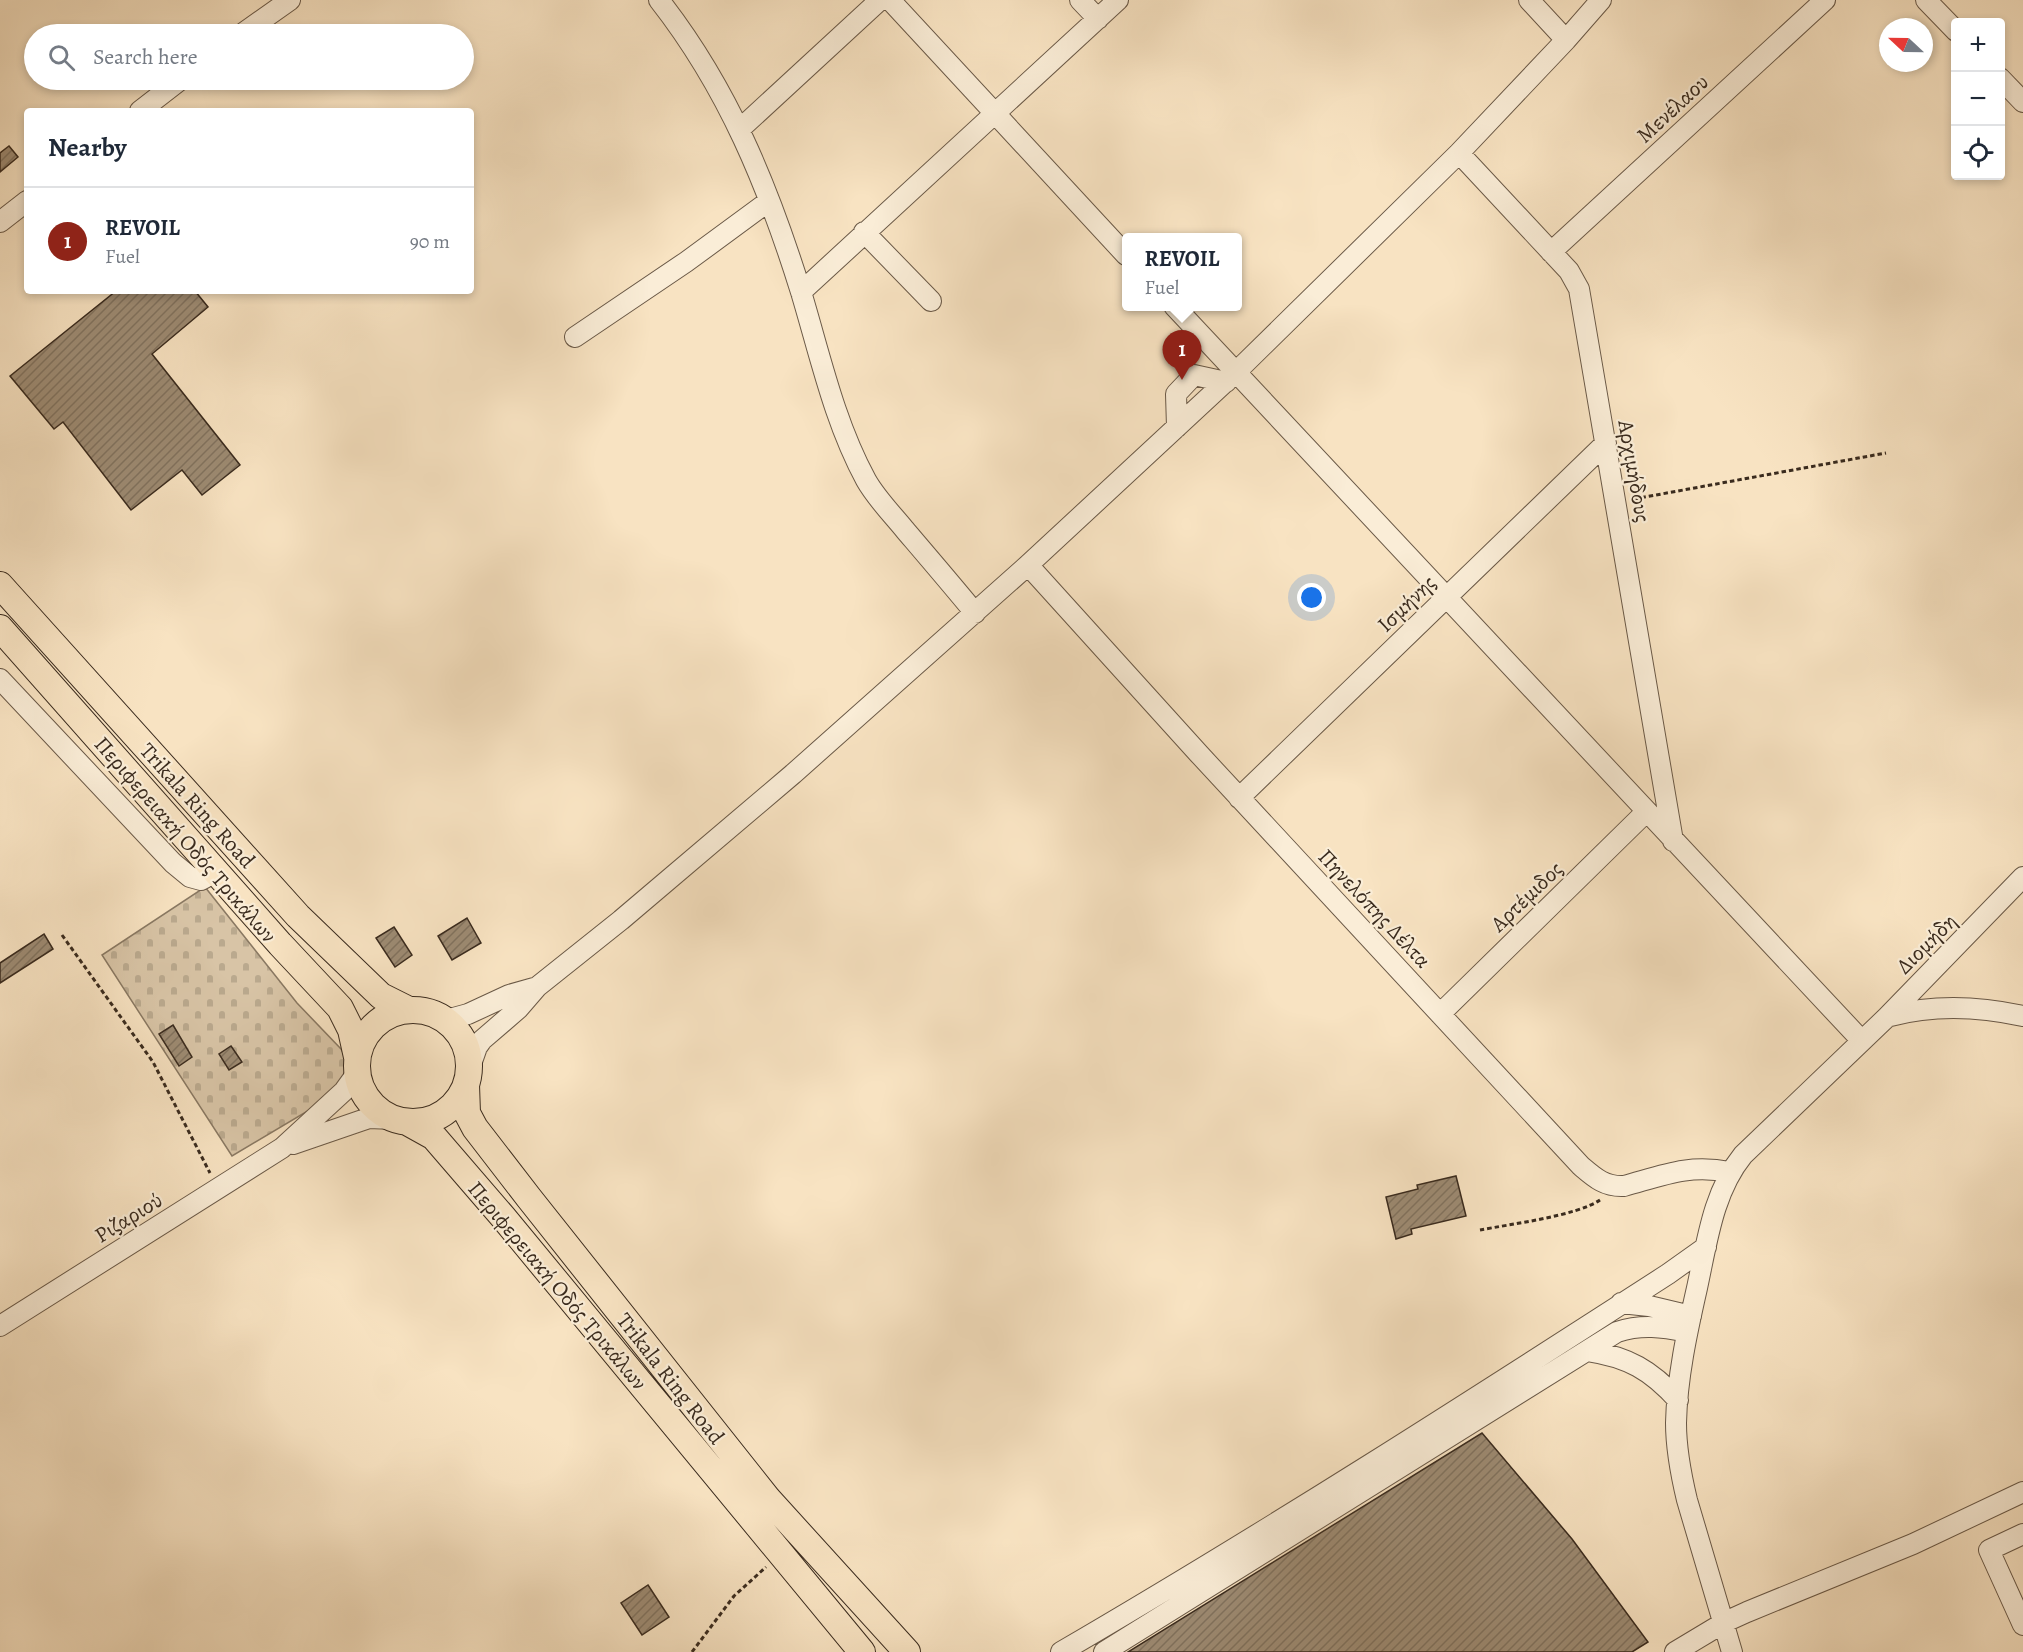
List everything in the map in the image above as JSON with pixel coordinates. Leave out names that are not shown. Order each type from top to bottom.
[{"type":"main road","name":"Trikala Ring Road","points":[[0,585],[298,916],[381,996],[409,1010]]},
{"type":"main road","name":"Περιφερειακή Οδός Τρικάλων","points":[[0,628],[280,944],[340,1008],[351,1030],[357,1065]]},
{"type":"main road","points":[[409,1010],[426,1011],[446,1020],[462,1038],[468,1052],[468,1076],[461,1096],[451,1108],[438,1117],[423,1122],[400,1121],[379,1112],[368,1101],[361,1088],[357,1065],[362,1042],[370,1029],[388,1016],[409,1010]]},
{"type":"main road","name":"Trikala Ring Road","points":[[468,1076],[467,1113],[475,1128],[768,1499],[907,1652]]},
{"type":"main road","name":"Περιφερειακή Οδός Τρικάλων","points":[[400,1121],[434,1137],[456,1162],[862,1652]]},
{"type":"street","points":[[256,24],[291,0]]},
{"type":"street","points":[[659,0],[708,71],[740,129],[769,201],[801,292],[834,405],[850,448],[867,482],[975,613]]},
{"type":"street","points":[[740,129],[880,0]]},
{"type":"street","points":[[890,0],[1122,251]]},
{"type":"street","points":[[1080,0],[1098,19]]},
{"type":"street","points":[[801,292],[1118,0]]},
{"type":"street","points":[[1528,0],[1566,40]]},
{"type":"street","points":[[468,1076],[477,1047],[482,1040],[518,1009],[537,987],[621,921],[793,774],[1028,565],[1230,377],[1459,153],[1601,0]]},
{"type":"street","name":"Μενέλαου","points":[[1551,252],[1826,0]]},
{"type":"street","points":[[1926,0],[1951,26]]},
{"type":"street","points":[[2005,82],[2023,102]]},
{"type":"street","points":[[144,108],[167,90]]},
{"type":"street","name":"Αρχιμήδους","points":[[1459,153],[1569,271],[1579,289],[1673,841]]},
{"type":"street","points":[[575,337],[686,262],[769,201]]},
{"type":"street","points":[[0,222],[24,203]]},
{"type":"street","points":[[864,232],[931,301]]},
{"type":"street","points":[[1178,311],[1230,377],[1446,598],[1862,1041]]},
{"type":"street","name":"Ισμήνης","points":[[1239,798],[1606,443]]},
{"type":"street","name":"Πηνελόπης Δέλτα","points":[[1028,565],[1239,798],[1581,1166],[1596,1179],[1614,1187]]},
{"type":"street","points":[[0,679],[173,863],[190,877],[201,880],[216,872]]},
{"type":"street","name":"Αρτέμιδος","points":[[1440,1014],[1646,812]]},
{"type":"street","name":"Διομήδη","points":[[1732,1652],[1681,1477],[1676,1438],[1678,1400],[1689,1324],[1717,1205],[1730,1172],[1759,1139],[1887,1017],[2023,877]]},
{"type":"street","points":[[446,1020],[468,1014],[509,995],[537,987]]},
{"type":"street","points":[[1887,1017],[1914,1010],[1949,1007],[1999,1011],[2023,1016]]},
{"type":"street","name":"Ριζαριού","points":[[0,1326],[282,1148],[344,1091],[357,1065]]},
{"type":"street","name":"Ριζαριού","points":[[282,1148],[360,1120],[400,1121]]},
{"type":"street","points":[[1614,1187],[1689,1169],[1702,1168],[1730,1172]]},
{"type":"street","points":[[1061,1652],[1204,1568],[1622,1303],[1706,1247]]},
{"type":"street","points":[[1622,1303],[1649,1306],[1689,1324]]},
{"type":"street","points":[[1104,1652],[1617,1332],[1630,1328],[1689,1324]]},
{"type":"street","points":[[1588,1351],[1617,1356],[1642,1367],[1678,1400]]},
{"type":"street","points":[[1676,1652],[1725,1622],[1914,1544],[2023,1492]]},
{"type":"street","points":[[2023,1534],[1989,1551],[2023,1625]]},
{"type":"path","points":[[1616,503],[1886,453]]},
{"type":"path","points":[[62,935],[153,1062],[217,1188]]},
{"type":"path","points":[[1480,1230],[1529,1221],[1586,1206],[1598,1202],[1614,1187]]},
{"type":"path","points":[[692,1652],[734,1596],[781,1554]]},
{"type":"green space","points":[[205,887],[297,1003],[341,1049],[348,1063],[338,1093],[232,1156],[102,955]]},
{"type":"building","points":[[9,146],[18,157],[0,172],[0,153]]},
{"type":"building","points":[[112,294],[197,294],[208,307],[152,354],[240,465],[202,495],[182,470],[131,510],[63,422],[54,429],[10,376]]},
{"type":"building","points":[[467,918],[481,943],[452,960],[438,936]]},
{"type":"building","points":[[394,927],[412,955],[395,967],[376,938]]},
{"type":"building","points":[[44,934],[53,949],[0,983],[0,963]]},
{"type":"building","points":[[173,1025],[192,1057],[179,1066],[159,1034]]},
{"type":"building","points":[[231,1046],[242,1062],[229,1070],[219,1054]]},
{"type":"building","points":[[1456,1176],[1466,1216],[1411,1229],[1412,1234],[1396,1239],[1386,1197],[1418,1189],[1417,1185]]},
{"type":"building","points":[[1482,1433],[1572,1539],[1648,1642],[1632,1652],[1128,1652]]},
{"type":"building","points":[[648,1585],[669,1617],[642,1635],[621,1603]]},
{"type":"place","name":"REVOIL","points":[[1182,380]]}]
